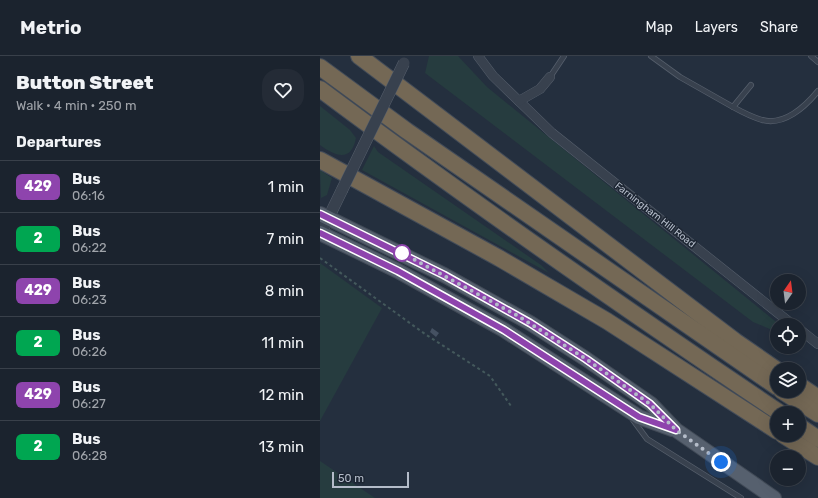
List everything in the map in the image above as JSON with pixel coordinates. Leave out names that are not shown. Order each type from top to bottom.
[{"type":"highway","points":[[323,56],[407,131]]},
{"type":"highway","points":[[359,56],[722,332],[770,365]]},
{"type":"highway","points":[[320,67],[407,131],[770,382]]},
{"type":"highway","points":[[320,89],[525,238],[633,314],[770,406]]},
{"type":"highway","points":[[320,160],[492,255],[607,321],[770,426]]},
{"type":"highway","points":[[806,390],[818,398]]},
{"type":"highway","points":[[793,398],[818,414]]},
{"type":"highway","points":[[806,431],[818,439]]},
{"type":"highway","points":[[794,442],[818,457]]},
{"type":"main road","points":[[324,216],[444,275],[530,323],[586,359],[650,404],[676,430],[774,498]]},
{"type":"main road","points":[[320,233],[398,271],[504,330],[639,417],[676,430]]},
{"type":"street","name":"Farningham Hill Road","points":[[478,56],[493,76],[552,133],[785,318]]},
{"type":"street","points":[[320,233],[324,216],[342,190],[406,60]]},
{"type":"street","points":[[519,101],[540,89],[550,77]]},
{"type":"street","points":[[806,335],[818,344]]},
{"type":"lane","points":[[550,77],[564,56]]},
{"type":"lane","points":[[651,56],[680,77],[733,107],[762,120],[778,121],[796,112],[818,91]]},
{"type":"lane","points":[[811,56],[818,62]]},
{"type":"lane","points":[[733,107],[750,85]]},
{"type":"lane","points":[[623,406],[647,439],[741,498]]},
{"type":"path","points":[[320,258],[425,334],[490,376],[511,406]]},
{"type":"green space","points":[[429,56],[458,56],[487,87],[771,318],[770,318],[770,329],[753,322],[425,73]]},
{"type":"green space","points":[[320,106],[350,130],[356,138],[354,146],[346,154],[342,155],[331,152],[320,145]]},
{"type":"green space","points":[[374,146],[378,152],[541,265],[549,273],[362,170]]},
{"type":"green space","points":[[320,170],[332,178],[327,195],[321,198]]},
{"type":"green space","points":[[320,263],[382,308],[320,421]]},
{"type":"green space","points":[[320,461],[375,498],[320,498]]},
{"type":"building","points":[[432,328],[439,333],[436,337],[430,332]]},
{"type":"bus line","name":"429","points":[[320,214],[444,275],[530,323],[586,359],[650,404],[676,430],[639,417],[504,330],[398,271],[320,233]]},
{"type":"route","points":[[402,253],[518,316],[586,359],[650,404],[676,430],[721,462]]}]
